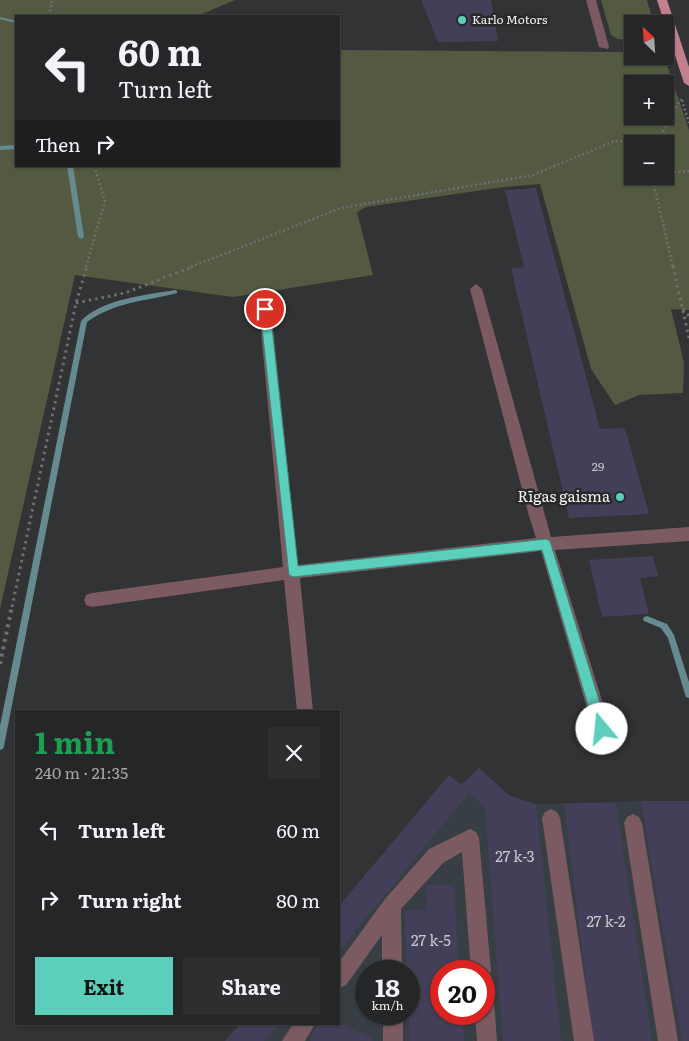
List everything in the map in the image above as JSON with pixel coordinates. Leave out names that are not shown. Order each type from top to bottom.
[{"type":"main road","points":[[662,0],[689,83]]},
{"type":"lane","points":[[591,0],[604,47]]},
{"type":"lane","points":[[476,289],[536,516],[602,729]]},
{"type":"lane","points":[[265,309],[306,710]]},
{"type":"lane","points":[[92,600],[293,572],[546,544],[689,534]]},
{"type":"lane","points":[[551,818],[584,1041]]},
{"type":"lane","points":[[633,823],[668,1041]]},
{"type":"lane","points":[[340,977],[392,906],[436,856],[470,838],[480,960]]},
{"type":"lane","points":[[392,906],[392,960]]},
{"type":"lane","points":[[292,1041],[304,1025]]},
{"type":"lane","points":[[393,1025],[393,1041]]},
{"type":"lane","points":[[486,1025],[487,1041]]},
{"type":"path","points":[[49,15],[52,0]]},
{"type":"path","points":[[76,303],[125,293],[341,208],[533,175],[615,141],[657,142],[681,99]]},
{"type":"path","points":[[0,664],[76,303],[106,201],[94,167]]},
{"type":"path","points":[[674,173],[689,172]]},
{"type":"path","points":[[654,185],[689,338]]},
{"type":"path","points":[[682,309],[689,316]]},
{"type":"shaded area","points":[[479,768],[510,796],[536,804],[641,801],[689,1041],[225,1041],[239,1025],[340,1025],[340,905],[449,775],[461,785]]},
{"type":"green space","points":[[0,0],[235,0],[199,15],[15,15],[15,167],[340,167],[340,50],[624,52],[624,65],[667,65],[670,75],[624,75],[624,125],[674,125],[674,86],[689,130],[689,310],[671,309],[684,363],[683,393],[639,395],[615,405],[591,369],[540,184],[504,187],[366,207],[357,212],[373,275],[233,297],[75,275],[0,609]]},
{"type":"green space","points":[[601,0],[647,0],[651,15],[624,15],[624,39],[618,39],[611,35]]},
{"type":"building","name":"Karlo Motors","points":[[421,0],[491,0],[498,41],[438,42]]},
{"type":"building","points":[[536,188],[600,429],[625,428],[649,514],[569,518],[511,268],[524,267],[505,190]]},
{"type":"building","points":[[653,556],[658,576],[640,578],[649,614],[602,617],[589,560]]},
{"type":"building","points":[[479,768],[510,796],[536,804],[561,1041],[503,1041],[485,808],[469,793],[340,950],[340,905],[449,775],[461,785]]},
{"type":"building","points":[[641,801],[689,801],[689,1041],[682,1041]]},
{"type":"building","points":[[564,803],[616,803],[652,1041],[593,1041]]},
{"type":"building","points":[[426,885],[454,885],[458,960],[430,960],[430,1025],[463,1025],[464,1041],[409,1041],[409,1025],[420,1025],[420,960],[406,960],[404,910],[427,910]]},
{"type":"building","points":[[340,1023],[373,1038],[372,1041],[310,1041],[316,1025],[340,1025]]},
{"type":"building","points":[[239,1025],[278,1025],[264,1041],[225,1041]]},
{"type":"waterway","points":[[0,18],[15,22]]},
{"type":"waterway","points":[[0,148],[15,147]]},
{"type":"waterway","points":[[70,167],[81,237]]},
{"type":"waterway","points":[[0,746],[84,321],[105,308],[116,304],[175,292]]},
{"type":"waterway","points":[[647,619],[664,626],[671,637],[689,694]]},
{"type":"place","name":"Karlo Motors","points":[[462,20]]},
{"type":"place","name":"Rīgas gaisma","points":[[620,497]]},
{"type":"route","points":[[265,309],[293,572],[546,544],[602,729]]}]
